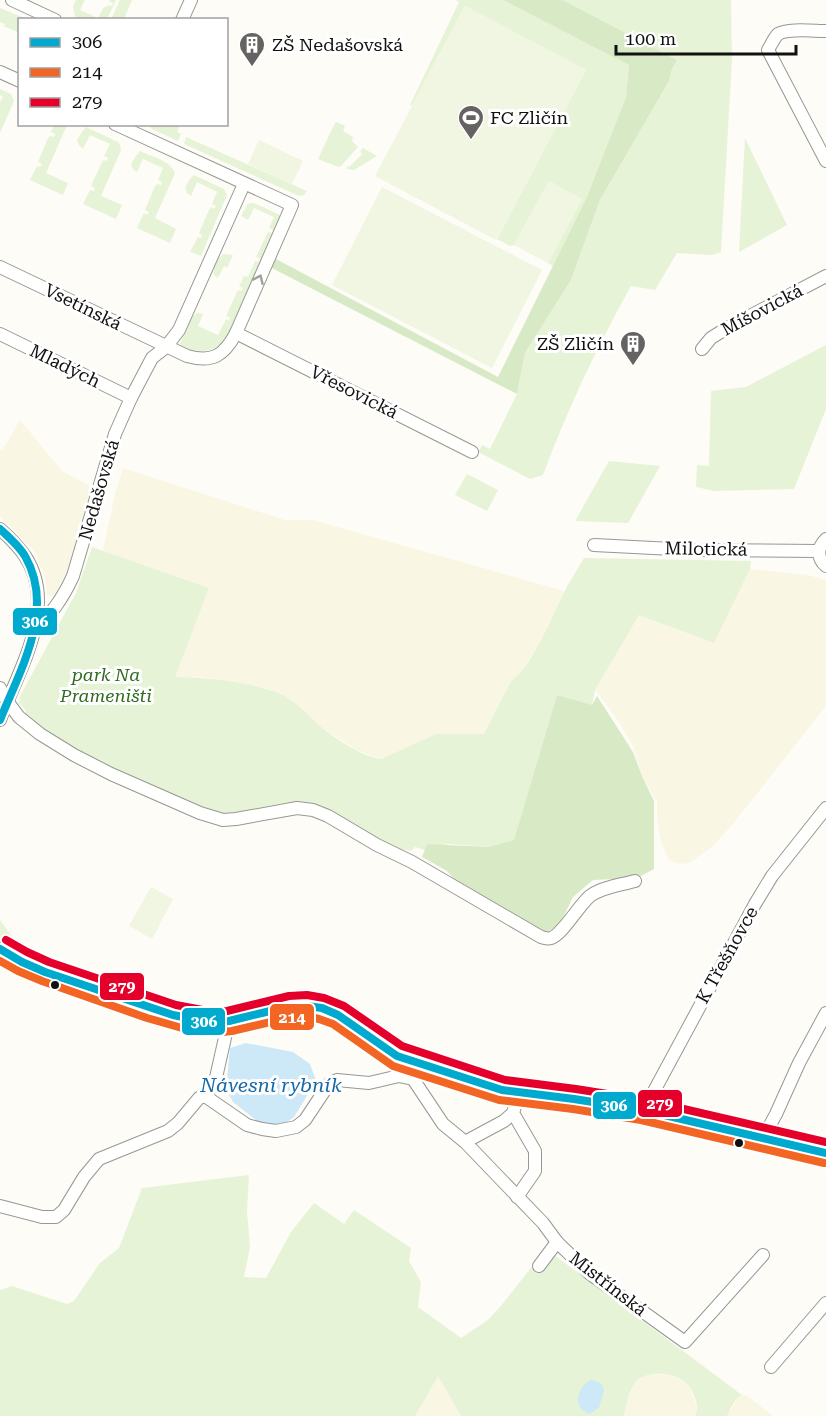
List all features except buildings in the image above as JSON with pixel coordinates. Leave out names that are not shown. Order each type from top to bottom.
[{"type":"street","points":[[12,0],[51,18]]},
{"type":"street","points":[[183,18],[191,0]]},
{"type":"street","points":[[826,31],[787,31],[776,37],[768,50],[826,161]]},
{"type":"street","points":[[0,72],[18,80]]},
{"type":"street","points":[[120,126],[292,205],[228,347],[211,358],[196,359],[166,347]]},
{"type":"street","name":"Nedašovská","points":[[33,633],[51,615],[73,576],[115,434],[152,358],[166,347],[179,330],[244,184]]},
{"type":"street","name":"Vsetínská","points":[[0,267],[166,347]]},
{"type":"street","name":"Míšovická","points":[[702,349],[711,338],[727,328],[826,276]]},
{"type":"street","name":"Vřesovická","points":[[236,333],[472,452]]},
{"type":"street","name":"Mladých","points":[[0,334],[131,398]]},
{"type":"street","points":[[0,529],[25,556],[34,573],[38,594],[33,633],[0,720]]},
{"type":"street","points":[[826,539],[819,551],[821,561],[826,566]]},
{"type":"street","name":"Milotická","points":[[594,545],[693,550],[819,551]]},
{"type":"street","points":[[0,688],[18,717],[47,739],[102,769],[173,802],[200,813],[228,820],[297,808],[313,810],[412,862],[541,937],[554,937],[592,894],[635,881]]},
{"type":"street","name":"K Třešňovce","points":[[643,1110],[755,904],[772,876],[826,808]]},
{"type":"street","points":[[0,949],[36,968],[140,1005],[193,1020],[211,1023],[297,1005],[319,1007],[338,1015],[397,1056],[502,1090],[643,1110],[826,1153]]},
{"type":"street","points":[[763,1138],[826,1013]]},
{"type":"street","points":[[0,1206],[42,1217],[52,1218],[59,1215],[99,1159],[168,1131],[178,1123],[199,1098],[205,1096],[215,1082],[230,1020]]},
{"type":"street","points":[[205,1096],[247,1125],[276,1131],[296,1126],[304,1120],[329,1084],[337,1080],[369,1083],[399,1076],[413,1079],[419,1064]]},
{"type":"street","name":"Mistřínská","points":[[413,1079],[443,1124],[465,1142],[543,1223],[557,1242],[589,1273],[684,1342],[763,1255]]},
{"type":"street","points":[[465,1142],[504,1121],[513,1113],[519,1093]]},
{"type":"street","points":[[513,1113],[535,1151],[535,1171],[517,1197]]},
{"type":"street","points":[[539,1266],[557,1242]]},
{"type":"street","points":[[771,1368],[826,1303]]},
{"type":"shaded area","points":[[20,420],[62,471],[94,488],[67,572],[51,597],[47,594],[45,577],[34,551],[0,516],[0,450],[2,451]]},
{"type":"shaded area","points":[[123,468],[285,520],[313,520],[564,591],[536,650],[516,678],[511,681],[484,734],[436,734],[381,759],[377,758],[355,749],[322,728],[288,698],[265,688],[201,677],[174,677],[209,588],[103,551]]},
{"type":"shaded area","points":[[750,569],[808,575],[826,580],[826,706],[713,846],[691,862],[676,863],[669,860],[661,842],[657,802],[642,776],[632,744],[615,716],[595,690],[639,615],[714,643]]},
{"type":"shaded area","points":[[655,1374],[675,1377],[689,1385],[697,1407],[695,1416],[624,1416],[627,1401],[638,1380]]},
{"type":"shaded area","points":[[438,1375],[461,1416],[415,1416],[422,1403]]},
{"type":"shaded area","points":[[744,1395],[773,1416],[727,1416],[739,1396]]},
{"type":"green space","points":[[76,0],[85,0],[80,10],[98,18],[75,17],[73,6]]},
{"type":"green space","points":[[109,0],[116,0],[107,18],[98,18],[104,7],[112,6],[113,3]]},
{"type":"green space","points":[[120,0],[132,0],[124,18],[111,18]]},
{"type":"green space","points":[[456,0],[503,0],[629,64],[626,97],[586,199],[553,266],[548,263],[582,199],[549,181],[514,245],[510,246],[497,239],[586,70],[465,6],[412,106],[410,105],[459,2]]},
{"type":"green space","points":[[503,0],[563,0],[677,60],[669,81],[600,200],[571,280],[525,353],[517,394],[266,265],[271,254],[276,259],[498,377],[586,199],[626,97],[629,65]]},
{"type":"green space","points":[[563,0],[731,0],[732,59],[721,252],[712,255],[677,253],[655,290],[631,286],[583,379],[543,475],[530,479],[478,452],[482,445],[490,449],[517,394],[525,353],[571,280],[600,200],[669,81],[677,60]]},
{"type":"green space","name":"FC Zličín","points":[[465,6],[586,70],[496,240],[375,176]]},
{"type":"green space","points":[[0,8],[25,18],[18,18],[18,33],[0,22]]},
{"type":"green space","points":[[0,89],[11,94],[14,101],[0,133],[0,102],[3,97],[0,95]]},
{"type":"green space","points":[[337,122],[345,126],[343,131],[353,137],[352,141],[358,147],[338,167],[318,159]]},
{"type":"green space","points":[[54,126],[67,126],[46,173],[68,183],[63,195],[30,180],[37,166],[40,167],[42,164],[38,162],[48,138],[54,137],[55,134],[51,132]]},
{"type":"green space","points":[[149,126],[180,126],[177,132],[181,134],[178,141]]},
{"type":"green space","points":[[86,127],[120,145],[121,150],[101,196],[122,205],[116,219],[83,204],[90,190],[94,191],[95,188],[91,186],[102,162],[107,161],[108,158],[104,156],[110,144],[90,135],[83,149],[77,140]]},
{"type":"green space","points":[[186,137],[307,191],[304,195],[299,196],[184,144]]},
{"type":"green space","points":[[745,138],[787,225],[739,252]]},
{"type":"green space","points":[[259,140],[303,161],[292,184],[248,164]]},
{"type":"green space","points":[[363,148],[377,156],[354,170],[347,169],[347,166],[349,167],[362,154],[360,151]]},
{"type":"green space","points":[[140,151],[165,162],[175,173],[155,218],[176,229],[170,243],[137,228],[144,213],[147,215],[149,212],[145,210],[155,186],[161,185],[162,182],[158,180],[163,168],[143,159],[137,172],[131,164]]},
{"type":"green space","points":[[194,175],[224,189],[227,195],[201,256],[190,252],[198,237],[201,238],[202,235],[199,233],[209,210],[216,206],[212,204],[217,192],[197,182],[191,196],[185,188]]},
{"type":"green space","points":[[549,181],[582,199],[548,263],[514,245]]},
{"type":"green space","points":[[382,187],[542,270],[492,368],[332,285]]},
{"type":"green space","points":[[250,203],[282,216],[228,336],[212,349],[201,351],[180,347],[193,316],[197,313],[203,314],[198,326],[218,335],[226,319],[229,321],[230,318],[226,316],[237,292],[242,291],[243,288],[239,286],[244,276],[248,277],[255,261],[259,262],[260,259],[256,257],[268,232],[272,233],[273,230],[269,228],[274,217],[254,208],[248,220],[241,216]]},
{"type":"green space","points":[[224,254],[233,255],[227,268],[224,266],[218,278],[214,275],[214,269]]},
{"type":"green space","points":[[826,345],[826,409],[794,489],[714,491],[696,487],[697,465],[709,466],[711,391],[746,387]]},
{"type":"green space","points":[[609,461],[660,466],[628,523],[575,521]]},
{"type":"green space","points":[[467,474],[498,490],[487,511],[455,495]]},
{"type":"green space","name":"park Na Prameništi","points":[[92,547],[209,588],[175,677],[233,682],[277,693],[292,701],[341,741],[357,751],[381,759],[436,734],[484,734],[511,681],[534,654],[565,590],[584,558],[751,561],[750,569],[714,643],[639,615],[595,690],[592,706],[557,695],[514,841],[489,847],[448,844],[425,850],[415,847],[411,851],[380,842],[336,814],[308,803],[284,803],[236,813],[212,812],[135,779],[57,741],[24,715],[26,711],[19,703],[20,696],[76,593]]},
{"type":"green space","points":[[557,695],[592,705],[597,696],[633,752],[654,801],[654,869],[637,878],[593,880],[573,897],[559,926],[544,933],[456,881],[447,871],[422,857],[427,844],[489,847],[514,840]]},
{"type":"green space","points":[[151,887],[173,899],[152,939],[129,926]]},
{"type":"green space","points":[[0,920],[19,946],[18,953],[0,937]]},
{"type":"green space","points":[[249,1175],[247,1211],[250,1247],[244,1277],[266,1278],[291,1232],[314,1203],[344,1224],[354,1210],[411,1248],[409,1261],[421,1282],[418,1307],[461,1338],[488,1320],[546,1249],[742,1395],[735,1401],[727,1416],[695,1416],[696,1402],[688,1385],[670,1375],[655,1374],[642,1377],[634,1385],[628,1397],[624,1416],[461,1416],[438,1376],[415,1416],[0,1416],[0,1290],[12,1286],[67,1304],[74,1301],[100,1263],[119,1248],[142,1188]]},
{"type":"water","name":"Návesní rybník","points":[[246,1043],[293,1052],[310,1064],[316,1081],[294,1117],[281,1126],[261,1124],[233,1102],[226,1090],[230,1048]]},
{"type":"water","points":[[591,1380],[601,1384],[604,1390],[599,1408],[589,1414],[580,1407],[578,1397],[582,1387]]},
{"type":"transit line","name":"306","points":[[0,529],[25,556],[34,576],[37,597],[32,640],[0,720]]},
{"type":"transit line","name":"279","points":[[6,940],[49,962],[176,1005],[213,1012],[227,1011],[289,996],[307,995],[324,998],[344,1006],[402,1046],[505,1080],[645,1100],[826,1142]]},
{"type":"transit line","name":"306","points":[[0,949],[45,972],[173,1015],[213,1023],[291,1006],[322,1008],[338,1015],[397,1056],[502,1090],[643,1110],[826,1153]]},
{"type":"transit line","name":"214","points":[[0,961],[42,981],[182,1028],[213,1033],[306,1016],[333,1024],[393,1066],[499,1100],[641,1120],[824,1163]]},
{"type":"place","name":"ZŠ Nedašovská","points":[[252,68]]},
{"type":"place","name":"FC Zličín","points":[[471,141]]},
{"type":"place","name":"ZŠ Zličín","points":[[633,367]]}]
